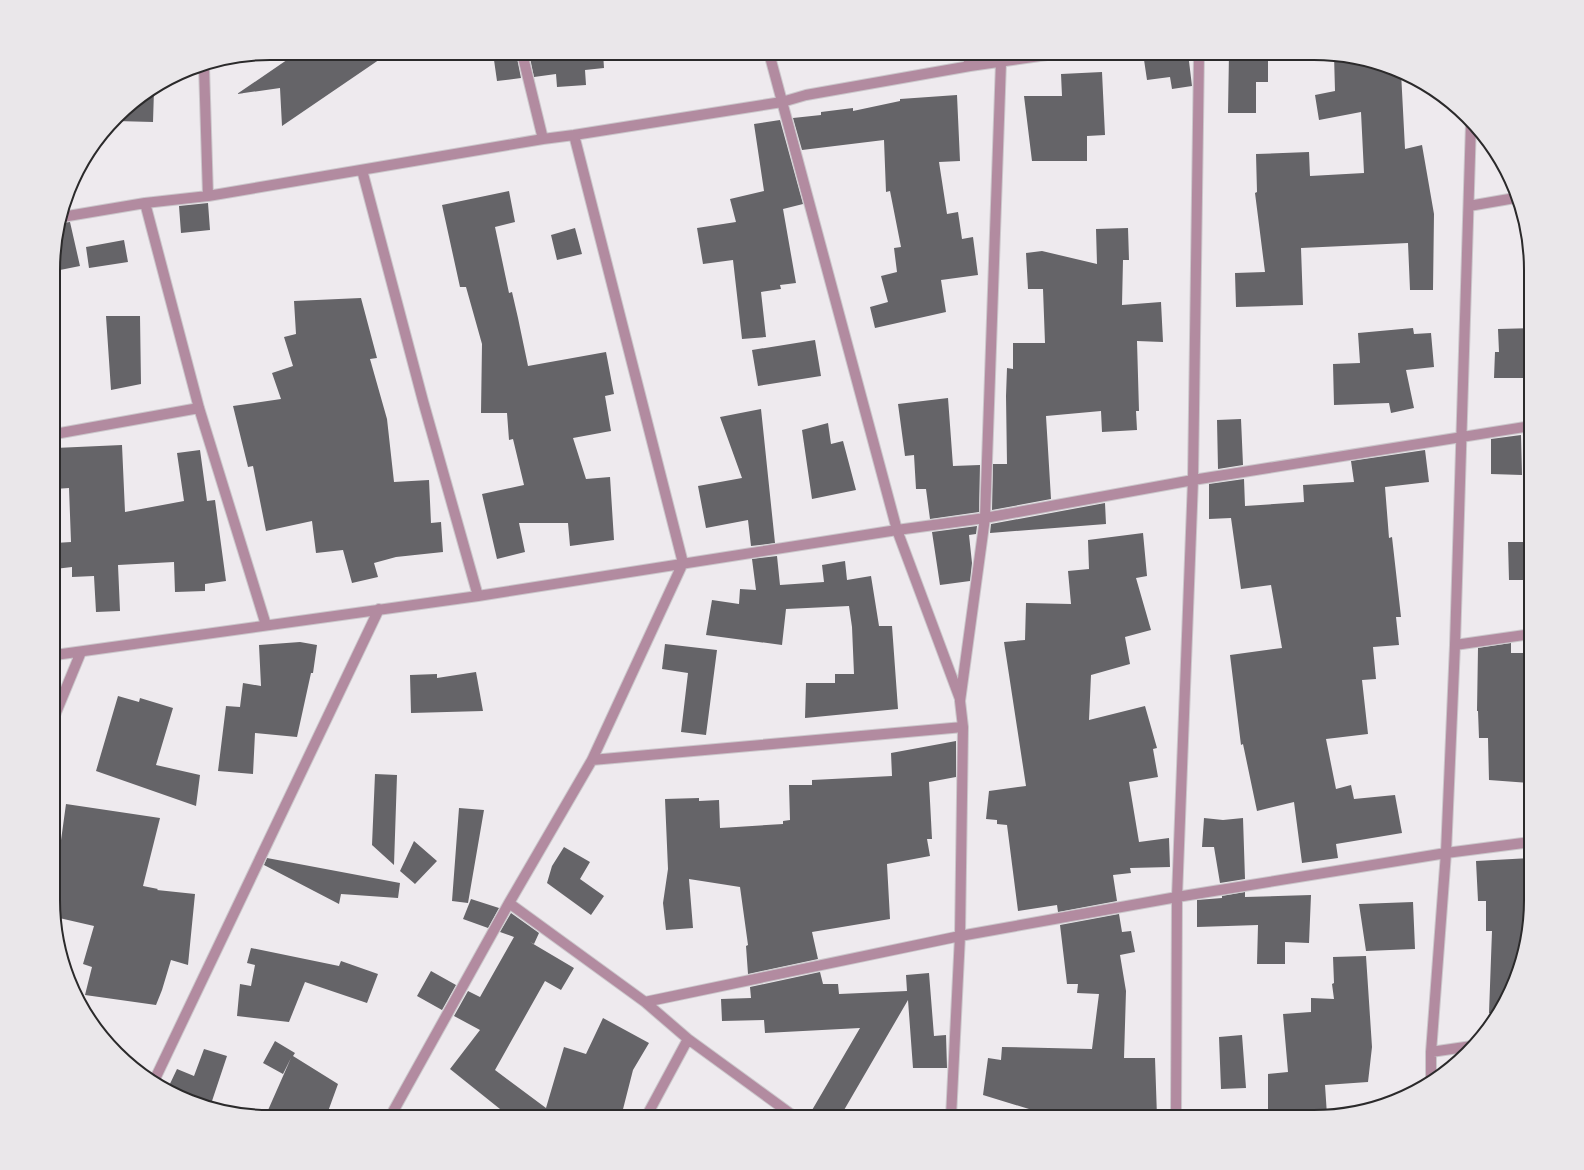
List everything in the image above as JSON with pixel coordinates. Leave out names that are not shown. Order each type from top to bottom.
[{"type":"street","points":[[524,60],[543,139]]},
{"type":"street","points":[[771,60],[897,530],[960,701],[963,727],[960,936],[951,1110]]},
{"type":"street","points":[[969,60],[970,66]]},
{"type":"street","points":[[67,216],[145,203],[208,196],[543,139],[782,102],[806,95],[970,66],[1015,60]]},
{"type":"street","points":[[1176,1110],[1177,897],[1193,480],[1199,60]]},
{"type":"street","points":[[960,701],[985,518],[1002,62]]},
{"type":"street","points":[[204,70],[208,196]]},
{"type":"street","points":[[1431,1075],[1431,1052],[1446,853],[1455,645],[1472,132]]},
{"type":"street","points":[[394,1110],[509,903],[592,760],[683,563],[574,135]]},
{"type":"street","points":[[362,170],[423,401],[478,596]]},
{"type":"street","points":[[1469,206],[1512,199]]},
{"type":"street","points":[[145,203],[199,408],[266,625]]},
{"type":"street","points":[[60,433],[199,408]]},
{"type":"street","points":[[60,654],[478,596],[897,530],[985,518],[1193,480],[1524,427]]},
{"type":"street","points":[[156,1077],[379,610]]},
{"type":"street","points":[[1455,645],[1524,635]]},
{"type":"street","points":[[60,703],[81,652]]},
{"type":"street","points":[[592,760],[963,727]]},
{"type":"street","points":[[645,1002],[960,936],[1177,897],[1446,853],[1524,843]]},
{"type":"street","points":[[509,903],[645,1002],[688,1039],[785,1110]]},
{"type":"street","points":[[650,1110],[688,1039]]},
{"type":"street","points":[[1431,1052],[1463,1047]]},
{"type":"building","points":[[287,60],[379,60],[282,126],[280,88],[237,94]]},
{"type":"building","points":[[494,60],[517,60],[521,78],[497,81]]},
{"type":"building","points":[[530,60],[603,60],[604,68],[585,70],[586,85],[557,87],[556,74],[534,77]]},
{"type":"building","points":[[1144,60],[1189,60],[1192,86],[1172,89],[1170,77],[1147,80]]},
{"type":"building","points":[[1229,60],[1268,60],[1268,82],[1256,82],[1256,113],[1228,113]]},
{"type":"building","points":[[1334,61],[1368,67],[1401,79],[1405,149],[1422,145],[1434,214],[1433,290],[1410,290],[1408,243],[1301,248],[1303,305],[1236,307],[1235,273],[1265,272],[1255,193],[1257,192],[1256,154],[1309,152],[1310,176],[1364,173],[1361,112],[1319,120],[1315,95],[1335,91]]},
{"type":"building","points":[[1102,72],[1105,135],[1087,136],[1087,161],[1032,161],[1024,96],[1062,96],[1061,74]]},
{"type":"building","points":[[154,94],[153,122],[123,121],[142,103]]},
{"type":"building","points":[[957,95],[960,161],[939,162],[947,214],[958,212],[962,239],[973,237],[978,275],[941,280],[946,312],[875,328],[870,307],[888,302],[881,276],[897,272],[894,248],[901,247],[890,191],[886,192],[884,140],[802,150],[793,118],[821,115],[821,112],[853,108],[853,111],[900,101],[900,99]]},
{"type":"building","points":[[780,120],[803,204],[783,209],[796,283],[780,285],[781,289],[761,292],[766,337],[742,339],[733,260],[703,264],[697,228],[736,222],[730,199],[764,191],[754,124]]},
{"type":"building","points":[[509,191],[515,222],[495,227],[509,293],[512,292],[528,366],[606,352],[614,394],[605,396],[611,431],[573,438],[586,479],[610,477],[614,540],[570,546],[568,523],[519,523],[525,552],[497,559],[482,494],[524,485],[513,439],[509,440],[507,413],[481,413],[482,344],[466,287],[460,287],[442,205]]},
{"type":"building","points":[[208,203],[210,230],[181,233],[179,206]]},
{"type":"building","points":[[66,222],[70,222],[80,266],[60,270],[60,256]]},
{"type":"building","points":[[575,228],[582,254],[557,260],[551,235]]},
{"type":"building","points":[[1128,228],[1129,260],[1123,260],[1122,305],[1161,302],[1163,342],[1137,341],[1139,411],[1136,411],[1137,430],[1102,432],[1101,411],[1046,416],[1051,499],[992,510],[993,464],[1007,464],[1007,368],[1013,369],[1013,343],[1045,343],[1043,289],[1028,289],[1026,253],[1042,251],[1097,264],[1096,229]]},
{"type":"building","points":[[124,240],[128,262],[89,268],[86,247]]},
{"type":"building","points":[[361,298],[377,358],[370,359],[387,419],[394,482],[429,480],[431,523],[441,522],[443,552],[396,557],[374,563],[378,577],[352,583],[343,550],[316,553],[312,521],[266,531],[253,466],[248,467],[233,406],[281,399],[272,373],[293,366],[284,337],[296,334],[294,301]]},
{"type":"building","points":[[106,316],[140,316],[141,384],[111,390]]},
{"type":"building","points":[[1413,328],[1414,334],[1431,333],[1434,367],[1406,370],[1414,408],[1391,413],[1389,403],[1334,405],[1333,364],[1360,363],[1358,333]]},
{"type":"building","points":[[1524,328],[1524,378],[1494,378],[1495,352],[1499,352],[1498,329]]},
{"type":"building","points":[[815,340],[821,376],[758,386],[752,350]]},
{"type":"building","points":[[948,398],[953,466],[980,465],[979,512],[930,519],[926,489],[916,489],[914,455],[905,456],[898,404]]},
{"type":"building","points":[[761,409],[775,543],[751,546],[748,520],[706,528],[698,486],[742,478],[720,417]]},
{"type":"building","points":[[1241,419],[1243,465],[1218,469],[1217,420]]},
{"type":"building","points":[[828,423],[831,444],[843,441],[856,490],[812,499],[802,430]]},
{"type":"building","points":[[1521,435],[1522,475],[1491,474],[1491,439]]},
{"type":"building","points":[[122,445],[125,512],[184,501],[177,453],[200,450],[207,501],[215,500],[226,581],[205,584],[205,591],[175,592],[174,562],[118,565],[120,611],[96,612],[94,576],[72,577],[72,567],[60,568],[60,543],[71,542],[69,488],[60,489],[60,448]]},
{"type":"building","points":[[1425,450],[1429,482],[1385,487],[1389,538],[1392,537],[1401,617],[1396,617],[1399,645],[1373,647],[1376,679],[1362,680],[1368,734],[1326,739],[1336,789],[1351,785],[1354,799],[1395,795],[1402,833],[1336,844],[1338,858],[1302,863],[1294,802],[1257,811],[1243,744],[1241,745],[1230,655],[1282,648],[1271,585],[1241,589],[1231,518],[1209,519],[1209,484],[1244,479],[1245,506],[1304,502],[1303,485],[1354,482],[1351,461]]},
{"type":"building","points":[[1105,503],[1106,524],[990,533],[991,524]]},
{"type":"building","points":[[977,526],[976,534],[969,535],[972,563],[970,581],[940,585],[932,532]]},
{"type":"building","points":[[1143,533],[1147,576],[1136,578],[1151,630],[1125,637],[1130,664],[1091,675],[1089,720],[1145,706],[1157,748],[1153,749],[1158,777],[1129,782],[1139,842],[1169,838],[1170,867],[1130,868],[1131,873],[1113,875],[1117,901],[1058,912],[1057,905],[1018,911],[1007,825],[997,824],[997,820],[986,819],[989,791],[1026,786],[1004,642],[1025,640],[1026,603],[1071,604],[1068,571],[1089,569],[1088,540]]},
{"type":"building","points":[[1508,542],[1524,542],[1524,580],[1509,580]]},
{"type":"building","points":[[777,556],[780,585],[824,582],[822,565],[845,561],[847,580],[871,576],[879,626],[892,626],[898,709],[805,718],[806,683],[835,683],[835,674],[854,674],[852,627],[849,606],[786,609],[782,645],[706,635],[712,600],[739,604],[740,589],[756,590],[752,559]]},
{"type":"building","points":[[300,642],[317,645],[313,673],[311,673],[297,737],[255,733],[253,774],[218,771],[226,706],[240,707],[243,683],[261,686],[259,645]]},
{"type":"building","points":[[1511,643],[1511,653],[1524,653],[1524,782],[1489,780],[1488,738],[1479,738],[1477,711],[1478,648]]},
{"type":"building","points":[[665,644],[717,650],[706,735],[681,732],[688,673],[662,669]]},
{"type":"building","points":[[476,672],[483,711],[411,713],[410,675],[437,674],[437,678]]},
{"type":"building","points":[[118,696],[139,702],[140,698],[173,708],[156,765],[200,775],[196,806],[96,771]]},
{"type":"building","points":[[956,741],[956,777],[929,782],[932,839],[927,839],[930,856],[887,864],[890,919],[812,932],[818,959],[748,974],[746,946],[748,945],[740,887],[689,879],[693,928],[666,930],[663,903],[668,869],[665,799],[699,798],[699,801],[719,800],[720,828],[783,824],[783,821],[790,820],[789,785],[812,785],[812,780],[892,776],[891,753]]},
{"type":"building","points":[[375,774],[397,775],[394,865],[372,845]]},
{"type":"building","points":[[66,804],[160,818],[143,886],[158,889],[157,890],[195,894],[188,965],[171,960],[156,1005],[85,995],[92,967],[83,964],[94,926],[61,918],[60,848]]},
{"type":"building","points":[[459,808],[484,810],[468,903],[452,901]]},
{"type":"building","points":[[1204,818],[1223,820],[1243,818],[1245,879],[1220,883],[1214,847],[1202,847]]},
{"type":"building","points":[[414,841],[437,861],[415,884],[400,871]]},
{"type":"building","points":[[564,847],[590,862],[580,879],[604,896],[591,915],[547,883],[552,866]]},
{"type":"building","points":[[267,858],[400,883],[398,898],[341,894],[339,904],[264,865]]},
{"type":"building","points":[[1524,858],[1524,914],[1520,941],[1513,968],[1491,1013],[1489,1013],[1492,931],[1486,931],[1486,901],[1478,901],[1476,861]]},
{"type":"building","points":[[1245,892],[1245,897],[1311,895],[1309,943],[1285,942],[1285,964],[1257,964],[1258,925],[1197,927],[1197,900],[1222,898],[1222,896]]},
{"type":"building","points":[[471,899],[499,908],[488,928],[463,919]]},
{"type":"building","points":[[1413,902],[1415,949],[1366,951],[1359,904]]},
{"type":"building","points":[[511,913],[539,933],[534,944],[530,942],[574,968],[561,990],[545,981],[495,1070],[546,1108],[564,1047],[586,1054],[603,1018],[649,1043],[633,1070],[623,1110],[501,1110],[450,1069],[480,1030],[454,1016],[468,991],[480,997],[514,937],[500,932]]},
{"type":"building","points":[[1119,914],[1122,932],[1131,931],[1135,952],[1120,955],[1126,991],[1124,1058],[1155,1058],[1157,1110],[1032,1110],[983,1095],[988,1058],[1001,1060],[1002,1047],[1092,1049],[1099,994],[1077,993],[1078,984],[1067,984],[1060,925]]},
{"type":"building","points":[[251,948],[339,966],[341,961],[378,974],[367,1003],[305,982],[289,1022],[237,1016],[240,984],[251,986],[255,965],[247,963]]},
{"type":"building","points":[[1366,956],[1372,1047],[1368,1082],[1325,1085],[1327,1110],[1268,1110],[1268,1074],[1288,1072],[1283,1014],[1311,1012],[1311,998],[1334,999],[1332,984],[1334,983],[1333,957]]},
{"type":"building","points":[[431,971],[456,985],[442,1010],[417,996]]},
{"type":"building","points":[[820,972],[823,984],[838,984],[839,994],[907,991],[906,975],[929,973],[934,1036],[946,1035],[947,1068],[913,1068],[908,1000],[844,1110],[812,1110],[860,1028],[765,1033],[764,1020],[722,1021],[721,999],[751,998],[750,987]]},
{"type":"building","points":[[1242,1035],[1246,1088],[1221,1089],[1219,1037]]},
{"type":"building","points":[[275,1041],[295,1053],[293,1056],[338,1084],[329,1110],[268,1110],[291,1058],[283,1074],[263,1063]]},
{"type":"building","points":[[204,1049],[227,1056],[212,1102],[170,1084],[177,1069],[194,1076]]}]
